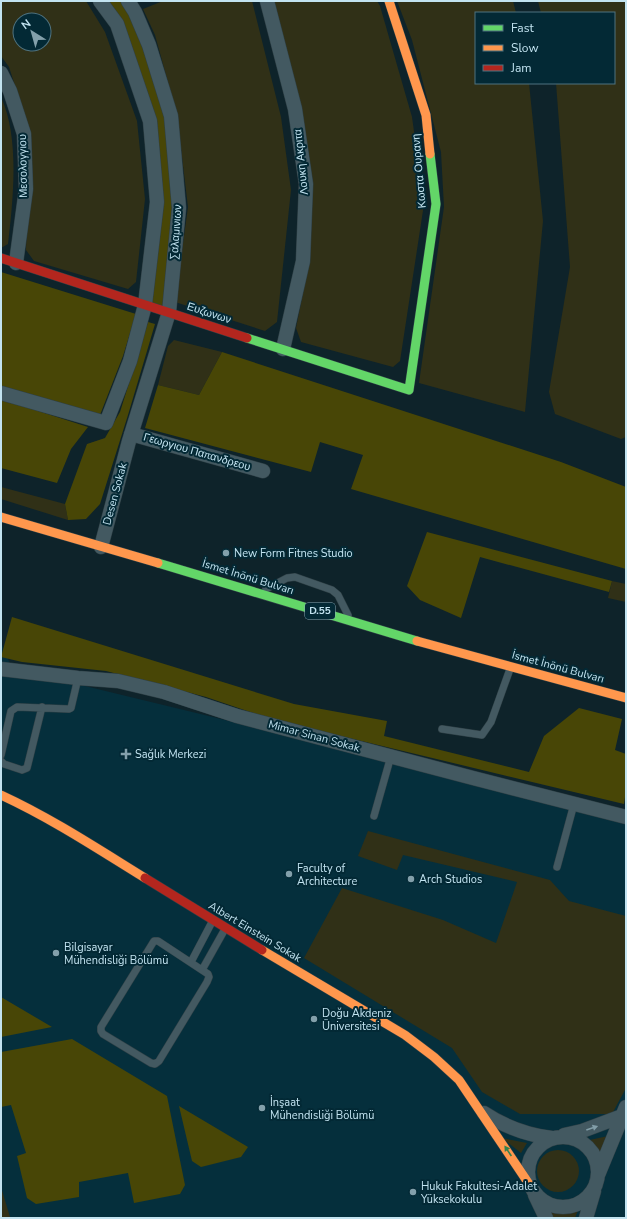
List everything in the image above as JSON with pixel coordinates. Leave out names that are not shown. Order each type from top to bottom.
[{"type":"street","name":"Σαλαμινιων","points":[[1,393],[106,423],[130,361],[145,305],[157,202],[150,121],[117,24],[100,1]]},
{"type":"street","name":"Σαλαμινιων","points":[[128,1],[135,12],[150,45],[171,116],[179,208],[169,312],[130,437]]},
{"type":"street","name":"Λουκη Ακριτα","points":[[267,1],[295,109],[306,184],[303,261],[283,349]]},
{"type":"street","name":"Κωστα Ουρανη","points":[[389,1],[426,115],[436,204],[409,390]]},
{"type":"street","name":"Μεσολογγιου","points":[[1,73],[10,91],[24,134],[26,189],[16,263]]},
{"type":"street","name":"Ευζωνων","points":[[1,258],[409,390]]},
{"type":"street","name":"Γεωργιου Παπανδρεου","points":[[130,437],[263,471]]},
{"type":"street","name":"Desen Sokak","points":[[102,547],[130,437]]},
{"type":"street","name":"İsmet İnönü Bulvarı","points":[[1,517],[258,592],[415,640],[626,698]]},
{"type":"street","name":"Mimar Sinan Sokak","points":[[1,669],[118,681],[158,690],[237,716],[626,817]]},
{"type":"street","name":"Albert Einstein Sokak","points":[[1,795],[26,806],[213,921],[405,1035],[434,1057],[459,1080],[532,1189]]},
{"type":"street","points":[[480,1110],[512,1129],[530,1134],[571,1137],[581,1141],[589,1147],[598,1165],[597,1180],[586,1218]]},
{"type":"street","points":[[546,1218],[527,1175],[531,1156],[536,1148],[544,1142],[557,1137],[582,1131],[625,1114]]},
{"type":"street","points":[[532,1189],[542,1200],[550,1205],[559,1207],[568,1207],[585,1199],[591,1192],[597,1180],[625,1114]]},
{"type":"lane","points":[[258,592],[287,578],[295,577],[332,590],[338,595],[351,621]]},
{"type":"lane","points":[[442,729],[482,735],[491,722],[511,667]]},
{"type":"lane","points":[[1,755],[12,711],[17,707],[71,708],[73,706],[78,678]]},
{"type":"lane","points":[[1,761],[4,764],[22,770],[27,768],[42,707]]},
{"type":"lane","points":[[374,816],[391,756]]},
{"type":"lane","points":[[557,867],[574,804]]},
{"type":"lane","points":[[190,962],[213,921]]},
{"type":"lane","points":[[202,970],[225,928]]},
{"type":"lane","points":[[154,941],[158,941],[202,970],[208,974],[209,977],[207,982],[159,1061],[155,1064],[102,1034],[101,1027],[154,941]]},
{"type":"shaded area","points":[[1,1],[86,1],[105,32],[137,121],[145,199],[136,282],[128,289],[34,261],[26,250],[29,129],[9,67],[1,56]]},
{"type":"shaded area","points":[[100,1],[128,1],[171,116],[179,208],[169,312],[145,305],[157,202],[150,121]]},
{"type":"shaded area","points":[[163,1],[252,1],[281,117],[291,190],[277,322],[265,331],[175,302],[188,207],[177,115],[155,35],[143,9]]},
{"type":"shaded area","points":[[274,1],[377,1],[380,6],[412,117],[424,204],[400,361],[393,367],[301,342],[296,328],[309,263],[311,177]]},
{"type":"shaded area","points":[[397,1],[513,1],[516,12],[475,12],[475,84],[529,84],[543,221],[525,412],[419,383],[444,207],[441,152],[412,40]]},
{"type":"shaded area","points":[[538,1],[626,1],[626,437],[621,439],[555,414],[549,392],[570,267],[556,84],[615,84],[615,12],[541,12]]},
{"type":"shaded area","points":[[1,97],[7,113],[11,131],[14,169],[8,244],[1,248]]},
{"type":"shaded area","points":[[1,272],[136,314],[123,356],[100,415],[1,387]]},
{"type":"shaded area","points":[[148,322],[155,324],[100,504],[86,519],[68,520],[65,504],[87,444],[105,438],[120,412]]},
{"type":"shaded area","points":[[174,340],[222,352],[199,395],[158,385],[168,346]]},
{"type":"shaded area","points":[[222,352],[561,462],[626,487],[626,569],[351,489],[363,455],[320,442],[311,472],[145,428],[158,385],[199,395]]},
{"type":"shaded area","points":[[1,399],[88,427],[71,449],[57,483],[1,468]]},
{"type":"shaded area","points":[[1,487],[65,504],[68,520],[1,499]]},
{"type":"shaded area","points":[[427,532],[612,581],[609,592],[480,557],[461,618],[420,600],[407,586]]},
{"type":"shaded area","points":[[612,581],[626,584],[626,602],[608,598]]},
{"type":"shaded area","points":[[12,617],[294,704],[387,721],[384,736],[529,772],[544,736],[579,708],[622,719],[615,750],[626,754],[626,790],[624,804],[274,720],[206,697],[106,671],[22,662],[1,657]]},
{"type":"shaded area","name":"Doğu Akdeniz Üniversitesi","points":[[1,642],[11,666],[15,669],[584,807],[626,819],[626,1218],[1,1218]]},
{"type":"shaded area","points":[[368,831],[550,880],[569,901],[626,916],[626,1088],[612,1114],[520,1114],[482,1092],[452,1048],[304,958],[342,888],[443,920],[496,943],[517,882],[403,855],[397,870],[358,856]]},
{"type":"shaded area","points":[[1,997],[52,1027],[1,1037]]},
{"type":"shaded area","points":[[72,1039],[167,1096],[185,1185],[180,1194],[134,1203],[128,1173],[79,1182],[79,1197],[36,1204],[27,1198],[17,1156],[26,1153],[11,1105],[1,1107],[1,1052]]},
{"type":"shaded area","points":[[179,1106],[248,1147],[241,1157],[201,1167],[192,1161]]},
{"type":"shaded area","points":[[608,1136],[599,1158],[585,1141]]},
{"type":"shaded area","points":[[502,1138],[527,1143],[521,1153]]},
{"type":"shaded area","points":[[554,1150],[562,1150],[573,1156],[579,1167],[579,1175],[573,1186],[562,1192],[554,1192],[543,1186],[537,1175],[537,1167],[543,1156]]},
{"type":"shaded area","points":[[1,1187],[10,1217],[10,1218],[1,1218]]},
{"type":"shaded area","points":[[580,1205],[575,1218],[550,1218],[545,1209],[562,1212]]},
{"type":"traffic: fast","points":[[247,338],[409,390],[436,204],[430,154]]},
{"type":"traffic: fast","points":[[158,563],[417,641]]},
{"type":"traffic: slow","points":[[389,1],[426,115],[430,154]]},
{"type":"traffic: slow","points":[[1,517],[158,563]]},
{"type":"traffic: slow","points":[[417,641],[626,698]]},
{"type":"traffic: slow","points":[[1,795],[56,824],[145,878]]},
{"type":"traffic: slow","points":[[262,950],[405,1035],[434,1057],[459,1080],[529,1184]]},
{"type":"traffic: jam","points":[[1,258],[247,338]]},
{"type":"traffic: jam","points":[[145,878],[262,950]]},
{"type":"place","name":"New Form Fitnes Studio","points":[[226,553]]},
{"type":"place","name":"Sağlık Merkezi","points":[[126,754]]},
{"type":"place","name":"Faculty of Architecture","points":[[289,874]]},
{"type":"place","name":"Arch Studios","points":[[411,879]]},
{"type":"place","name":"Bilgisayar Mühendisliği Bölümü","points":[[56,953]]},
{"type":"place","name":"Doğu Akdeniz Üniversitesi","points":[[314,1019]]},
{"type":"place","name":"İnşaat Mühendisliği Bölümü","points":[[262,1108]]},
{"type":"place","name":"Hukuk Fakultesi-Adalet Yüksekokulu","points":[[413,1192]]}]
